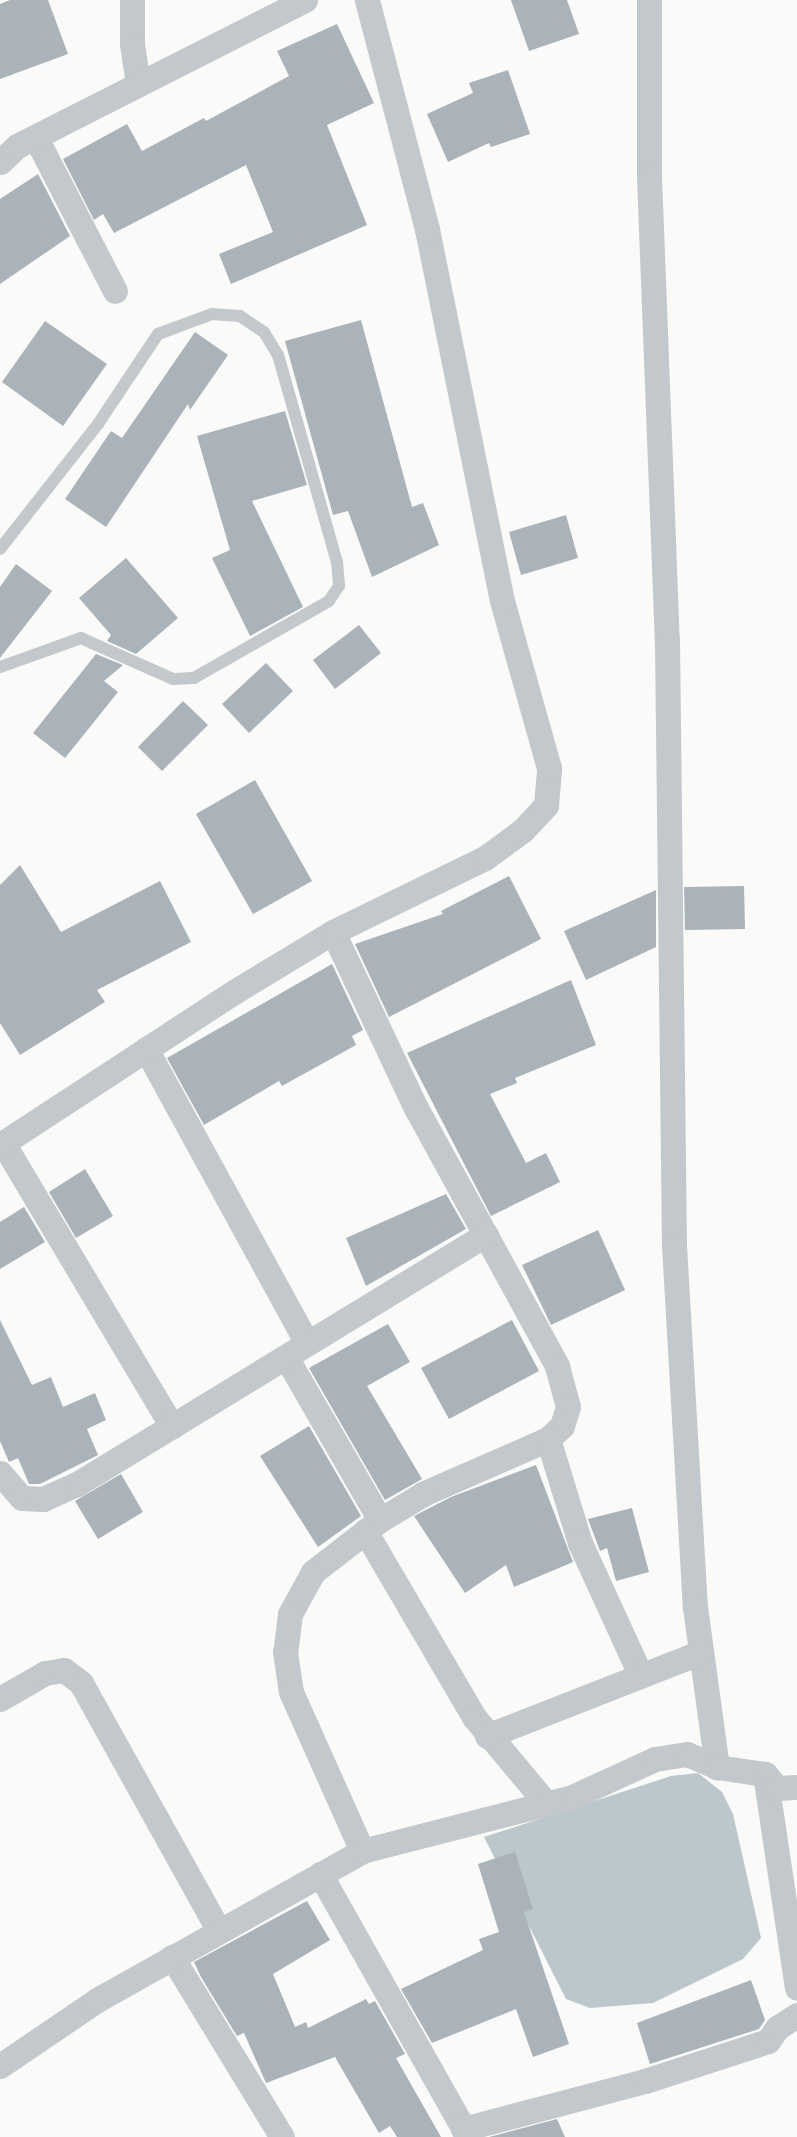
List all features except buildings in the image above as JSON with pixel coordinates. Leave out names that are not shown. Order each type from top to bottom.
[{"type":"street","points":[[132,0],[132,44],[138,84]]},
{"type":"street","points":[[115,291],[13,145],[138,84],[268,8],[305,0]]},
{"type":"street","points":[[172,1426],[2,1144],[146,1049],[333,932],[484,858],[523,830],[546,805],[549,768],[502,601],[427,229],[367,0]]},
{"type":"street","points":[[650,0],[648,177],[667,640],[674,1245],[695,1607],[717,1768]]},
{"type":"street","points":[[333,932],[416,1108],[486,1234],[566,1385],[568,1406],[562,1426],[548,1439],[423,1494],[373,1526],[313,1572],[290,1614],[285,1652],[291,1692],[362,1852]]},
{"type":"street","points":[[146,1049],[307,1343]]},
{"type":"street","points":[[0,1473],[22,1498],[43,1499],[77,1484],[486,1234]]},
{"type":"street","points":[[286,1357],[449,1679],[487,1736],[546,1803]]},
{"type":"street","points":[[548,1439],[580,1543],[641,1676]]},
{"type":"street","points":[[487,1736],[701,1652]]},
{"type":"street","points":[[0,1699],[45,1673],[64,1670],[81,1682],[219,1932]]},
{"type":"street","points":[[0,2066],[97,2000],[362,1852],[572,1797],[655,1759],[687,1754],[717,1768],[765,1774],[777,1788],[797,1786]]},
{"type":"street","points":[[765,1774],[797,1988]]},
{"type":"street","points":[[320,1874],[466,2133],[645,2081],[768,2041],[777,2028],[797,2015]]},
{"type":"street","points":[[172,1957],[282,2137]]},
{"type":"lane","points":[[0,549],[98,424],[158,334],[212,314],[240,316],[264,332],[278,355],[337,562],[339,586],[329,602],[194,678],[173,680],[81,638],[0,667]]},
{"type":"shaded area","points":[[698,1773],[722,1792],[733,1814],[761,1938],[743,1959],[653,2003],[590,2008],[566,1999],[484,1837],[671,1776]]}]
